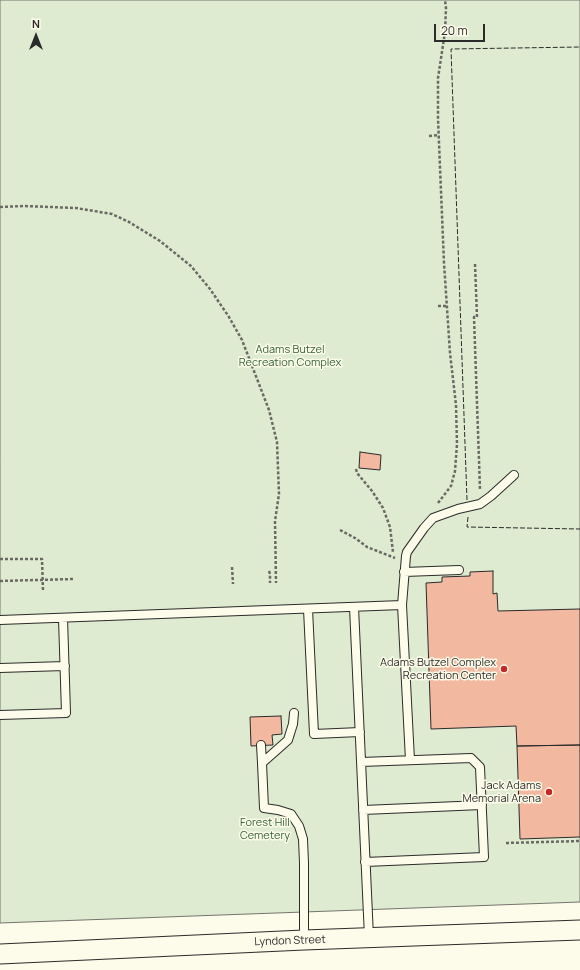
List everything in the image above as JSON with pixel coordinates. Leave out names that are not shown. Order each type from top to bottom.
[{"type":"street","name":"Lyndon Street","points":[[0,954],[304,940],[580,930]]},
{"type":"lane","points":[[410,760],[402,605],[407,552],[433,518],[458,509],[480,504],[491,496],[514,474]]},
{"type":"lane","points":[[404,572],[459,570]]},
{"type":"lane","points":[[0,620],[402,605]]},
{"type":"lane","points":[[354,607],[369,938]]},
{"type":"lane","points":[[308,609],[314,734],[360,732]]},
{"type":"lane","points":[[0,715],[66,713],[63,618]]},
{"type":"lane","points":[[0,668],[65,666]]},
{"type":"lane","points":[[262,763],[288,740],[293,724],[294,713]]},
{"type":"lane","points":[[261,745],[264,808],[291,814],[299,826],[303,839],[304,940]]},
{"type":"lane","points":[[361,762],[471,758],[480,768],[482,805],[484,856],[365,862]]},
{"type":"lane","points":[[363,810],[482,805]]},
{"type":"path","points":[[433,518],[438,502],[451,486],[455,471],[457,451],[456,405],[450,353],[444,263],[439,135],[438,78],[445,32],[445,0]]},
{"type":"path","points":[[429,136],[439,135]]},
{"type":"path","points":[[0,207],[24,206],[76,208],[112,214],[129,222],[160,241],[191,266],[210,290],[229,317],[242,340],[269,410],[277,442],[279,494],[275,521],[276,583]]},
{"type":"path","points":[[475,264],[477,317],[474,317],[480,504]]},
{"type":"path","points":[[438,306],[447,306]]},
{"type":"path","points":[[356,469],[357,473],[372,491],[383,508],[390,527],[393,558]]},
{"type":"path","points":[[340,530],[355,538],[367,548],[405,561]]},
{"type":"path","points":[[0,559],[42,559],[43,591]]},
{"type":"path","points":[[232,567],[233,584]]},
{"type":"path","points":[[269,571],[270,583]]},
{"type":"path","points":[[0,581],[73,579]]},
{"type":"path","points":[[506,843],[580,841]]},
{"type":"green space","name":"Adams Butzel Recreation Complex","points":[[0,0],[580,0],[580,902],[0,923]]},
{"type":"building","points":[[360,452],[381,455],[380,470],[359,468]]},
{"type":"building","name":"Adams Butzel Complex Recreation Center","points":[[493,571],[493,594],[497,593],[498,611],[580,609],[580,745],[517,746],[516,726],[431,729],[426,583],[442,582],[442,577],[470,576],[470,572]]},
{"type":"building","points":[[281,716],[282,734],[272,735],[273,745],[251,746],[250,717]]},
{"type":"building","name":"Jack Adams Memorial Arena","points":[[580,745],[580,837],[520,839],[517,746]]},
{"type":"fence","points":[[467,500],[451,49],[580,47]]},
{"type":"fence","points":[[468,517],[467,527],[580,529]]},
{"type":"place","name":"Adams Butzel Complex Recreation Center","points":[[504,669]]},
{"type":"place","name":"Jack Adams Memorial Arena","points":[[549,792]]},
{"type":"park label","name":"Forest Hill Cemetery","points":[[265,829]]}]
